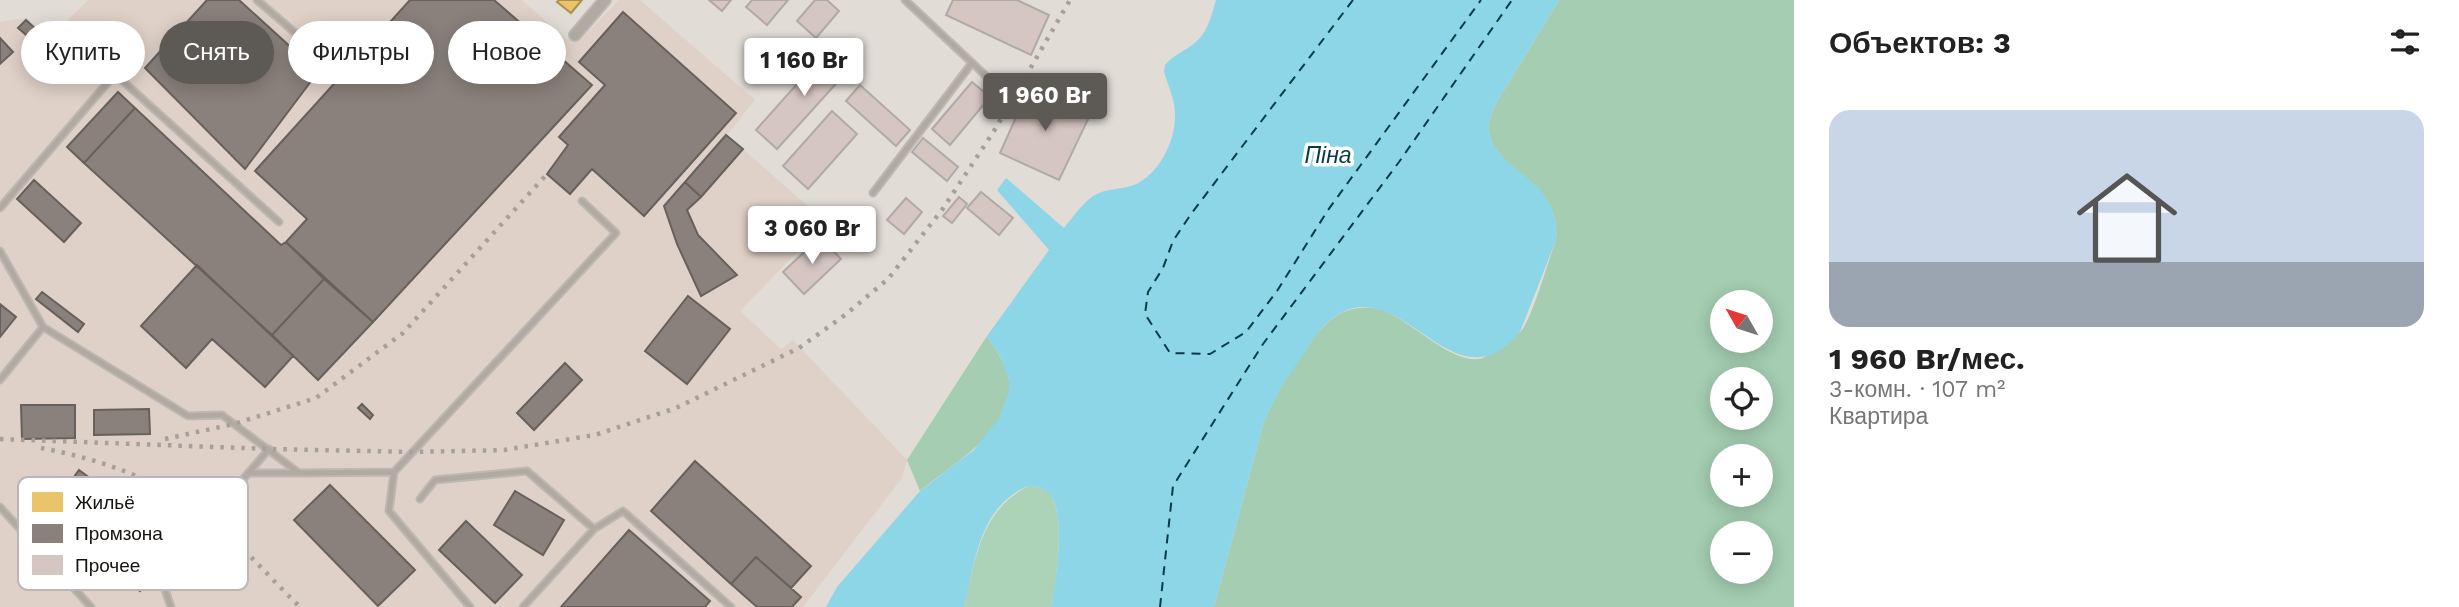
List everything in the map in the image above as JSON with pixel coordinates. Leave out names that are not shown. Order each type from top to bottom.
[{"type":"street","points":[[575,35],[605,0]]},
{"type":"lane","points":[[257,0],[288,27]]},
{"type":"lane","points":[[905,0],[1000,89]]},
{"type":"lane","points":[[873,193],[972,63]]},
{"type":"lane","points":[[0,208],[115,74],[278,222]]},
{"type":"lane","points":[[470,607],[389,512],[394,472],[616,233],[582,201]]},
{"type":"lane","points":[[0,251],[43,327],[188,416],[222,415],[299,473]]},
{"type":"lane","points":[[0,380],[43,327]]},
{"type":"lane","points":[[245,477],[269,449]]},
{"type":"lane","points":[[420,499],[436,480],[527,471],[593,529]]},
{"type":"lane","points":[[248,473],[394,472]]},
{"type":"lane","points":[[0,508],[18,528]]},
{"type":"lane","points":[[523,607],[593,529],[624,511],[731,607]]},
{"type":"lane","points":[[75,590],[91,607]]},
{"type":"lane","points":[[165,590],[171,607]]},
{"type":"shaded area","points":[[88,0],[522,0],[546,21],[448,21],[448,84],[566,84],[566,38],[578,42],[619,0],[640,0],[755,100],[727,135],[826,222],[740,311],[781,349],[793,340],[907,460],[902,478],[803,607],[0,607],[0,22],[27,18],[30,21],[21,21],[21,84],[145,84],[145,21],[67,21]]},
{"type":"green space","points":[[1559,0],[1794,0],[1794,607],[1214,607],[1263,425],[1292,367],[1312,339],[1333,318],[1355,309],[1378,309],[1403,321],[1458,356],[1471,359],[1485,357],[1522,330],[1536,299],[1556,240],[1555,219],[1538,189],[1502,156],[1493,144],[1489,130],[1496,103]]},
{"type":"green space","points":[[987,336],[1008,374],[1008,398],[1002,415],[979,444],[920,491],[907,460]]},
{"type":"green space","points":[[1029,486],[1040,487],[1049,493],[1057,516],[1059,531],[1052,607],[964,607],[977,554],[990,522],[1013,496]]},
{"type":"water","name":"Піна","points":[[1216,0],[1559,0],[1496,103],[1489,122],[1493,143],[1501,155],[1538,188],[1555,219],[1556,240],[1520,332],[1496,353],[1472,357],[1450,350],[1383,310],[1359,307],[1329,321],[1286,380],[1263,425],[1214,607],[1052,607],[1058,556],[1058,516],[1052,497],[1043,489],[1031,486],[1012,495],[991,518],[974,561],[964,607],[826,607],[837,587],[920,491],[974,450],[999,418],[1009,392],[1009,379],[1000,356],[987,336],[1049,250],[997,190],[1006,178],[1064,228],[1093,196],[1143,180],[1164,156],[1173,135],[1174,103],[1164,72],[1165,65],[1201,37]]},
{"type":"building: Жильё","points":[[582,0],[571,13],[557,2]]},
{"type":"building: Промзона","points":[[207,0],[239,0],[262,21],[188,21]]},
{"type":"building: Промзона","points":[[410,0],[494,0],[518,21],[448,21],[448,84],[566,84],[566,62],[592,85],[373,322],[286,242],[307,219],[255,171],[334,84],[434,84],[434,21],[391,21]]},
{"type":"building: Промзона","points":[[623,12],[736,113],[644,216],[592,169],[570,194],[547,174],[568,145],[559,137],[605,85],[579,62]]},
{"type":"building: Промзона","points":[[274,32],[288,45],[288,84],[309,84],[245,169],[161,84],[274,84]]},
{"type":"building: Промзона","points":[[0,38],[13,52],[0,64]]},
{"type":"building: Промзона","points":[[159,53],[159,82],[145,68]]},
{"type":"building: Промзона","points":[[118,92],[135,108],[84,163],[67,147]]},
{"type":"building: Промзона","points":[[135,108],[281,245],[286,242],[324,279],[272,335],[84,163]]},
{"type":"building: Промзона","points":[[726,135],[743,149],[701,197],[685,182]]},
{"type":"building: Промзона","points":[[34,180],[81,223],[64,242],[17,199]]},
{"type":"building: Промзона","points":[[685,182],[701,197],[687,210],[698,235],[737,275],[701,296],[677,244],[664,206]]},
{"type":"building: Промзона","points":[[197,265],[293,356],[265,387],[212,339],[186,368],[141,326]]},
{"type":"building: Промзона","points":[[324,279],[373,322],[318,380],[272,335]]},
{"type":"building: Промзона","points":[[42,292],[84,324],[78,332],[36,299]]},
{"type":"building: Промзона","points":[[688,296],[730,329],[687,384],[645,351]]},
{"type":"building: Промзона","points":[[0,304],[16,317],[0,337]]},
{"type":"building: Промзона","points":[[565,363],[582,380],[534,430],[517,413]]},
{"type":"building: Промзона","points":[[362,404],[373,415],[370,419],[358,408]]},
{"type":"building: Промзона","points":[[21,405],[75,405],[75,438],[22,439]]},
{"type":"building: Промзона","points":[[149,409],[150,434],[94,435],[94,410]]},
{"type":"building: Промзона","points":[[695,461],[811,566],[791,588],[756,557],[731,584],[651,511]]},
{"type":"building: Промзона","points":[[79,470],[89,477],[74,477]]},
{"type":"building: Промзона","points":[[330,485],[415,570],[378,606],[294,520]]},
{"type":"building: Промзона","points":[[515,491],[564,520],[543,555],[494,525]]},
{"type":"building: Промзона","points":[[466,521],[522,575],[495,603],[439,550]]},
{"type":"building: Промзона","points":[[629,530],[710,601],[705,607],[561,607]]},
{"type":"building: Промзона","points":[[756,557],[801,597],[792,607],[757,607],[731,584]]},
{"type":"building: Прочее","points":[[709,0],[731,0],[722,11]]},
{"type":"building: Прочее","points":[[752,0],[788,0],[767,25],[746,7]]},
{"type":"building: Прочее","points":[[815,0],[827,0],[839,11],[816,38],[797,21]]},
{"type":"building: Прочее","points":[[953,0],[1017,0],[1049,15],[1031,55],[946,15]]},
{"type":"building: Прочее","points":[[830,47],[852,66],[777,149],[756,130]]},
{"type":"building: Прочее","points":[[972,82],[990,97],[950,145],[932,129]]},
{"type":"building: Прочее","points":[[860,85],[910,130],[896,146],[846,101]]},
{"type":"building: Прочее","points":[[1030,86],[1091,113],[1059,180],[1000,153]]},
{"type":"building: Прочее","points":[[832,111],[857,134],[808,189],[783,166]]},
{"type":"building: Прочее","points":[[923,138],[958,167],[947,181],[912,152]]},
{"type":"building: Прочее","points":[[981,192],[1013,218],[999,235],[967,208]]},
{"type":"building: Прочее","points":[[959,197],[967,204],[952,223],[943,216]]},
{"type":"building: Прочее","points":[[906,198],[922,212],[904,234],[887,220]]},
{"type":"building: Прочее","points":[[820,237],[841,259],[804,294],[783,272]]},
{"type":"ferry route","points":[[1353,0],[1173,241],[1163,268],[1148,292],[1145,314],[1170,353],[1210,354],[1246,332],[1277,291],[1328,210],[1481,0]]},
{"type":"ferry route","points":[[1160,607],[1173,486],[1263,344],[1399,162],[1512,0]]},
{"type":"railway","points":[[0,439],[269,449],[413,452],[504,450],[595,435],[676,408],[799,348],[845,315],[888,279],[942,210],[994,131],[1070,0]]},
{"type":"railway","points":[[165,439],[234,424],[316,398],[403,333],[547,174]]},
{"type":"railway","points":[[41,448],[85,458],[138,477]]},
{"type":"railway","points":[[248,554],[300,607]]}]
